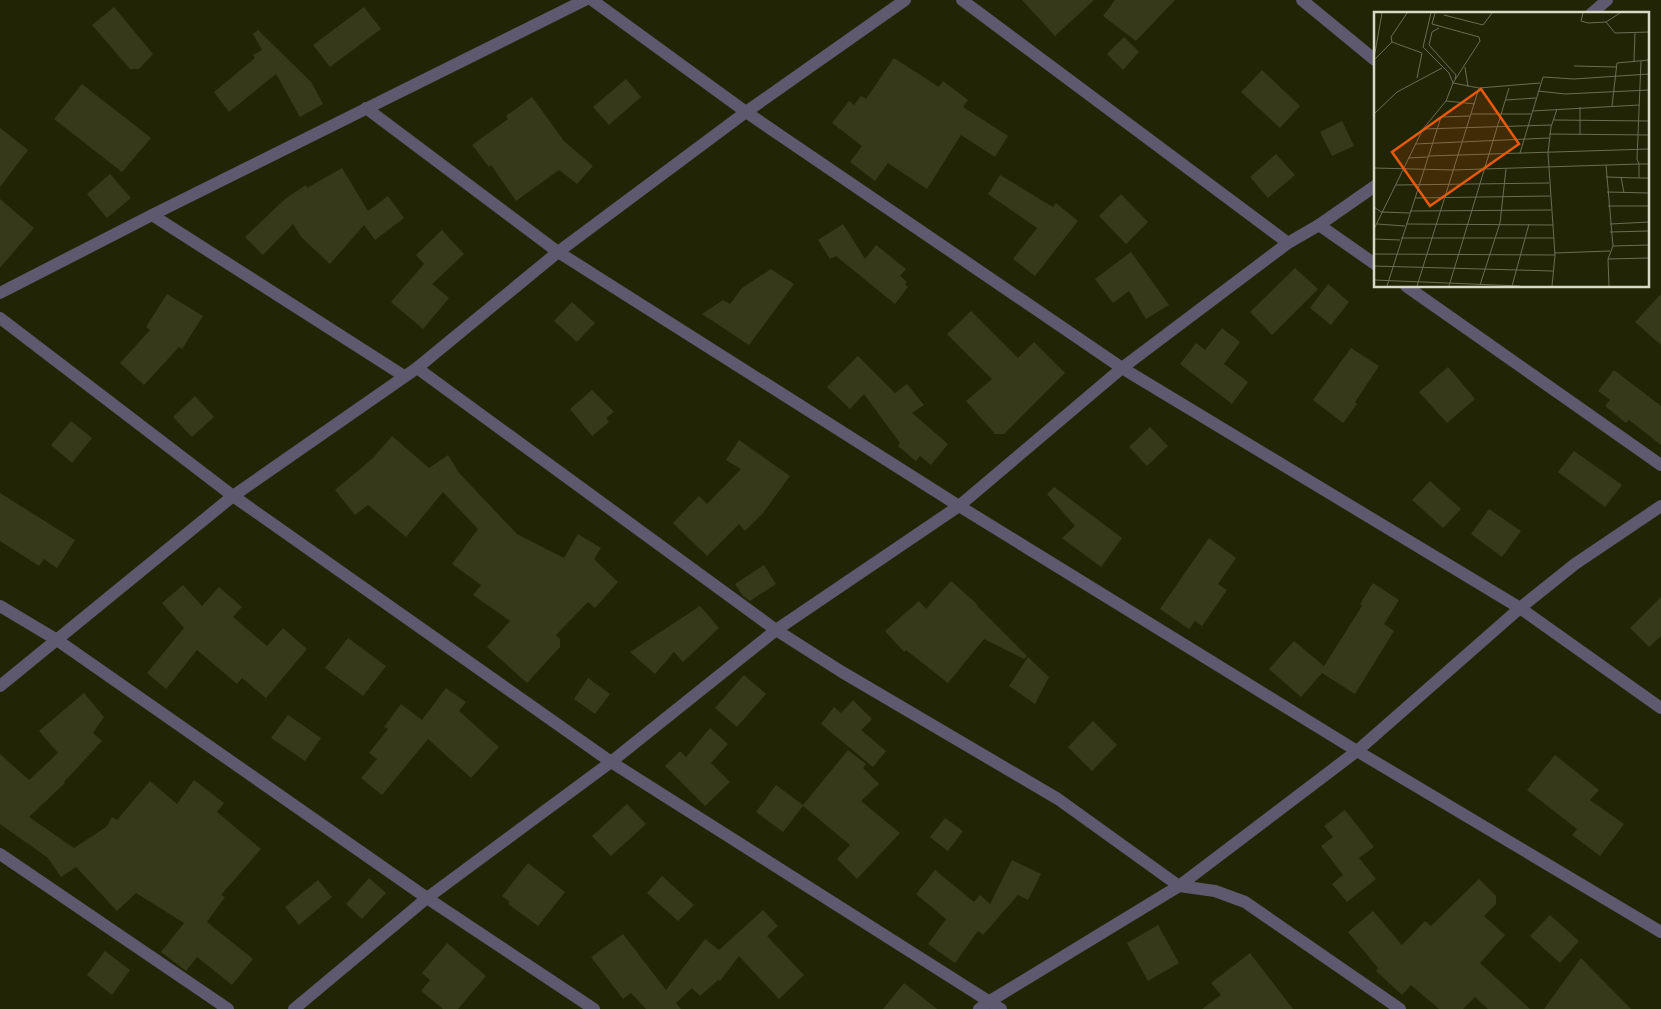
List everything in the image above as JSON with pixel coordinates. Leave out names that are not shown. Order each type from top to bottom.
[{"type":"street","points":[[0,293],[152,214],[585,0]]},
{"type":"street","points":[[592,0],[746,112],[1122,368],[1520,608],[1661,708]]},
{"type":"street","points":[[0,686],[233,496],[416,368],[558,252],[746,112],[906,0]]},
{"type":"street","points":[[962,0],[1288,243]]},
{"type":"street","points":[[1302,0],[1374,59]]},
{"type":"street","points":[[1595,8],[1607,0]]},
{"type":"street","points":[[366,108],[558,252],[959,506],[1357,751],[1661,932]]},
{"type":"street","points":[[294,1009],[426,898],[611,762],[776,630],[959,506],[1122,368],[1288,243],[1319,225],[1374,187]]},
{"type":"street","points":[[152,214],[404,376]]},
{"type":"street","points":[[1319,225],[1374,263]]},
{"type":"street","points":[[1409,288],[1661,465]]},
{"type":"street","points":[[0,318],[233,496],[611,762],[1001,1009]]},
{"type":"street","points":[[416,368],[776,630],[842,672],[1058,799],[1180,886],[1215,891],[1245,902],[1400,1009]]},
{"type":"street","points":[[979,1009],[1180,886],[1357,751],[1520,608],[1575,564],[1661,506]]},
{"type":"street","points":[[0,606],[57,640],[426,898],[594,1009]]},
{"type":"street","points":[[0,854],[228,1009]]},
{"type":"building","points":[[1022,0],[1094,0],[1055,36]]},
{"type":"building","points":[[1115,0],[1175,0],[1136,41],[1103,16]]},
{"type":"building","points":[[114,7],[153,54],[139,69],[130,69],[92,25]]},
{"type":"building","points":[[364,7],[381,29],[330,67],[313,45]]},
{"type":"building","points":[[258,30],[312,83],[323,104],[300,117],[276,74],[229,112],[214,92],[255,58],[253,55],[262,50],[253,34]]},
{"type":"building","points":[[1124,37],[1139,52],[1123,70],[1107,54]]},
{"type":"building","points":[[894,58],[939,87],[943,81],[968,100],[963,107],[1008,136],[995,157],[961,135],[927,189],[888,163],[875,181],[850,162],[862,146],[832,123],[849,101],[854,105],[861,96],[866,99]]},
{"type":"building","points":[[1262,70],[1300,106],[1280,128],[1241,92]]},
{"type":"building","points":[[626,79],[641,97],[609,125],[593,107]]},
{"type":"building","points":[[82,84],[151,138],[122,172],[54,119]]},
{"type":"building","points":[[532,97],[564,141],[593,166],[577,184],[559,170],[516,201],[491,165],[489,167],[472,145],[508,119],[506,116]]},
{"type":"building","points":[[1342,121],[1354,146],[1332,156],[1320,132]]},
{"type":"building","points":[[0,128],[28,150],[0,187]]},
{"type":"building","points":[[1276,154],[1295,175],[1268,198],[1250,177]]},
{"type":"building","points":[[342,168],[368,211],[388,196],[404,218],[375,240],[364,225],[330,264],[301,237],[293,224],[263,255],[245,237],[285,199],[306,185],[307,188]]},
{"type":"building","points":[[110,174],[131,198],[107,218],[87,194]]},
{"type":"building","points":[[1000,175],[1053,207],[1056,203],[1078,221],[1035,276],[1013,259],[1037,228],[988,194]]},
{"type":"building","points":[[1121,194],[1148,222],[1126,244],[1099,216]]},
{"type":"building","points":[[0,199],[34,228],[0,268]]},
{"type":"building","points":[[843,224],[865,259],[876,245],[906,269],[900,276],[907,282],[905,284],[908,287],[895,304],[836,256],[830,259],[818,240]]},
{"type":"building","points":[[442,230],[464,254],[432,284],[449,298],[423,329],[391,302],[424,264],[416,255]]},
{"type":"building","points":[[1131,252],[1169,305],[1146,319],[1129,291],[1113,303],[1095,279]]},
{"type":"building","points":[[1295,268],[1318,289],[1272,335],[1250,312]]},
{"type":"building","points":[[771,269],[794,284],[749,345],[702,314],[723,300],[730,304],[742,288]]},
{"type":"building","points":[[1328,284],[1349,302],[1331,325],[1310,308]]},
{"type":"building","points":[[167,294],[203,316],[182,349],[179,347],[144,385],[120,363],[150,330],[146,327]]},
{"type":"building","points":[[1661,294],[1661,345],[1635,322]]},
{"type":"building","points":[[572,302],[595,323],[577,342],[554,321]]},
{"type":"building","points":[[971,311],[1018,358],[1034,342],[1065,373],[1004,434],[995,434],[966,401],[992,379],[947,334]]},
{"type":"building","points":[[1222,328],[1240,342],[1224,364],[1248,382],[1232,404],[1180,364],[1196,343],[1205,350]]},
{"type":"building","points":[[1351,348],[1379,366],[1355,402],[1357,404],[1343,423],[1313,400]]},
{"type":"building","points":[[858,356],[895,393],[907,384],[924,405],[912,413],[948,444],[931,465],[920,456],[916,461],[898,446],[900,443],[864,394],[850,409],[827,387]]},
{"type":"building","points":[[1448,367],[1475,399],[1447,423],[1419,392]]},
{"type":"building","points":[[1614,370],[1661,406],[1661,445],[1629,420],[1626,423],[1605,406],[1610,400],[1598,391]]},
{"type":"building","points":[[592,390],[614,412],[606,418],[609,422],[592,436],[570,409]]},
{"type":"building","points":[[195,396],[214,417],[192,437],[173,417]]},
{"type":"building","points":[[71,421],[92,438],[72,463],[51,445]]},
{"type":"building","points":[[1150,427],[1168,446],[1147,466],[1129,447]]},
{"type":"building","points":[[392,436],[429,468],[448,455],[460,474],[517,534],[564,558],[578,534],[601,548],[594,559],[618,582],[595,608],[588,602],[556,635],[560,639],[560,647],[527,683],[487,647],[510,621],[473,595],[481,585],[452,564],[478,529],[443,492],[406,537],[368,505],[355,515],[335,490],[373,458]]},
{"type":"building","points":[[739,440],[790,476],[763,513],[745,531],[739,524],[707,556],[673,523],[699,496],[707,504],[741,469],[726,460]]},
{"type":"building","points":[[1574,451],[1622,485],[1605,507],[1558,472]]},
{"type":"building","points":[[1430,481],[1461,509],[1443,528],[1412,500]]},
{"type":"building","points":[[1054,487],[1122,538],[1101,567],[1062,538],[1075,526],[1047,494]]},
{"type":"building","points":[[0,493],[75,540],[57,568],[44,559],[39,566],[0,541]]},
{"type":"building","points":[[1489,509],[1521,531],[1502,557],[1471,534]]},
{"type":"building","points":[[1209,538],[1236,558],[1218,584],[1227,590],[1202,626],[1195,621],[1189,629],[1160,609]]},
{"type":"building","points":[[764,565],[776,584],[750,601],[743,596],[735,584]]},
{"type":"building","points":[[951,581],[978,605],[1027,656],[1024,659],[984,639],[948,683],[906,650],[904,652],[885,631],[919,601],[926,609]]},
{"type":"building","points":[[1373,583],[1399,600],[1384,624],[1394,631],[1355,694],[1322,673],[1301,697],[1269,669],[1294,641],[1324,666],[1362,606],[1360,604]]},
{"type":"building","points":[[183,585],[202,606],[219,587],[242,607],[233,617],[267,646],[283,628],[307,649],[266,698],[242,678],[237,684],[197,650],[166,689],[147,673],[184,628],[162,603]]},
{"type":"building","points":[[1661,597],[1661,636],[1649,647],[1630,628]]},
{"type":"building","points":[[700,606],[719,628],[683,662],[674,652],[655,674],[630,652]]},
{"type":"building","points":[[348,638],[386,666],[363,696],[325,668]]},
{"type":"building","points":[[1028,657],[1049,677],[1035,704],[1009,686]]},
{"type":"building","points":[[744,675],[766,694],[737,727],[715,708]]},
{"type":"building","points":[[588,678],[610,694],[595,714],[574,699]]},
{"type":"building","points":[[446,688],[466,702],[459,711],[499,747],[471,778],[428,739],[382,795],[361,778],[377,759],[369,753],[388,729],[384,727],[401,704],[422,720]]},
{"type":"building","points":[[84,693],[104,717],[93,733],[102,741],[65,783],[29,817],[74,848],[106,827],[112,817],[117,820],[150,781],[177,804],[194,780],[224,803],[217,812],[261,849],[221,895],[225,897],[207,922],[253,959],[232,985],[197,957],[186,971],[161,952],[184,923],[136,893],[117,911],[76,867],[61,877],[48,858],[0,824],[0,754],[29,780],[58,753],[39,731]]},
{"type":"building","points":[[853,700],[872,719],[861,730],[886,751],[873,767],[821,724],[834,707],[841,713]]},
{"type":"building","points":[[288,715],[321,738],[305,761],[271,738]]},
{"type":"building","points":[[1093,721],[1117,745],[1092,771],[1068,747]]},
{"type":"building","points":[[710,728],[728,744],[711,763],[730,782],[705,806],[665,766],[680,751],[686,757]]},
{"type":"building","points":[[848,750],[866,764],[863,768],[879,784],[861,801],[900,833],[857,879],[837,859],[850,845],[803,806],[783,832],[756,812],[776,785],[803,805]]},
{"type":"building","points":[[1555,755],[1599,790],[1590,800],[1624,824],[1600,856],[1572,835],[1577,829],[1527,790]]},
{"type":"building","points":[[627,804],[646,824],[611,856],[592,836]]},
{"type":"building","points":[[1345,810],[1374,847],[1359,858],[1376,879],[1347,902],[1332,884],[1343,875],[1321,846],[1333,837],[1324,826]]},
{"type":"building","points":[[945,818],[963,831],[948,851],[930,837]]},
{"type":"building","points":[[1012,860],[1041,874],[1028,900],[1018,895],[983,935],[978,931],[955,963],[928,944],[946,919],[916,894],[935,870],[974,902],[980,895],[990,904]]},
{"type":"building","points":[[528,863],[565,892],[538,926],[508,904],[510,902],[502,896]]},
{"type":"building","points":[[662,876],[694,905],[678,921],[647,893]]},
{"type":"building","points":[[369,878],[386,893],[362,919],[346,904]]},
{"type":"building","points":[[1479,879],[1496,896],[1496,904],[1484,916],[1505,935],[1480,963],[1530,1009],[1488,1009],[1475,997],[1463,1009],[1439,1009],[1411,985],[1402,995],[1376,971],[1378,968],[1348,932],[1373,911],[1402,945],[1425,921],[1431,926]]},
{"type":"building","points":[[318,880],[332,897],[299,925],[285,907]]},
{"type":"building","points":[[763,910],[778,926],[767,936],[804,975],[779,999],[739,956],[720,981],[718,980],[700,996],[692,988],[676,1003],[681,1009],[646,1009],[631,993],[623,999],[591,957],[623,934],[666,990],[705,939],[719,950]]},
{"type":"building","points":[[1550,915],[1579,941],[1560,963],[1530,936]]},
{"type":"building","points":[[1158,925],[1179,963],[1148,981],[1127,943]]},
{"type":"building","points":[[447,943],[486,976],[458,1009],[443,1009],[421,991],[430,980],[422,973]]},
{"type":"building","points":[[105,951],[130,970],[112,995],[87,975]]},
{"type":"building","points":[[1250,953],[1293,1009],[1202,1009],[1221,995],[1211,983]]},
{"type":"building","points":[[1581,958],[1631,1009],[1544,1009]]},
{"type":"building","points":[[904,983],[937,1009],[883,1009]]}]
